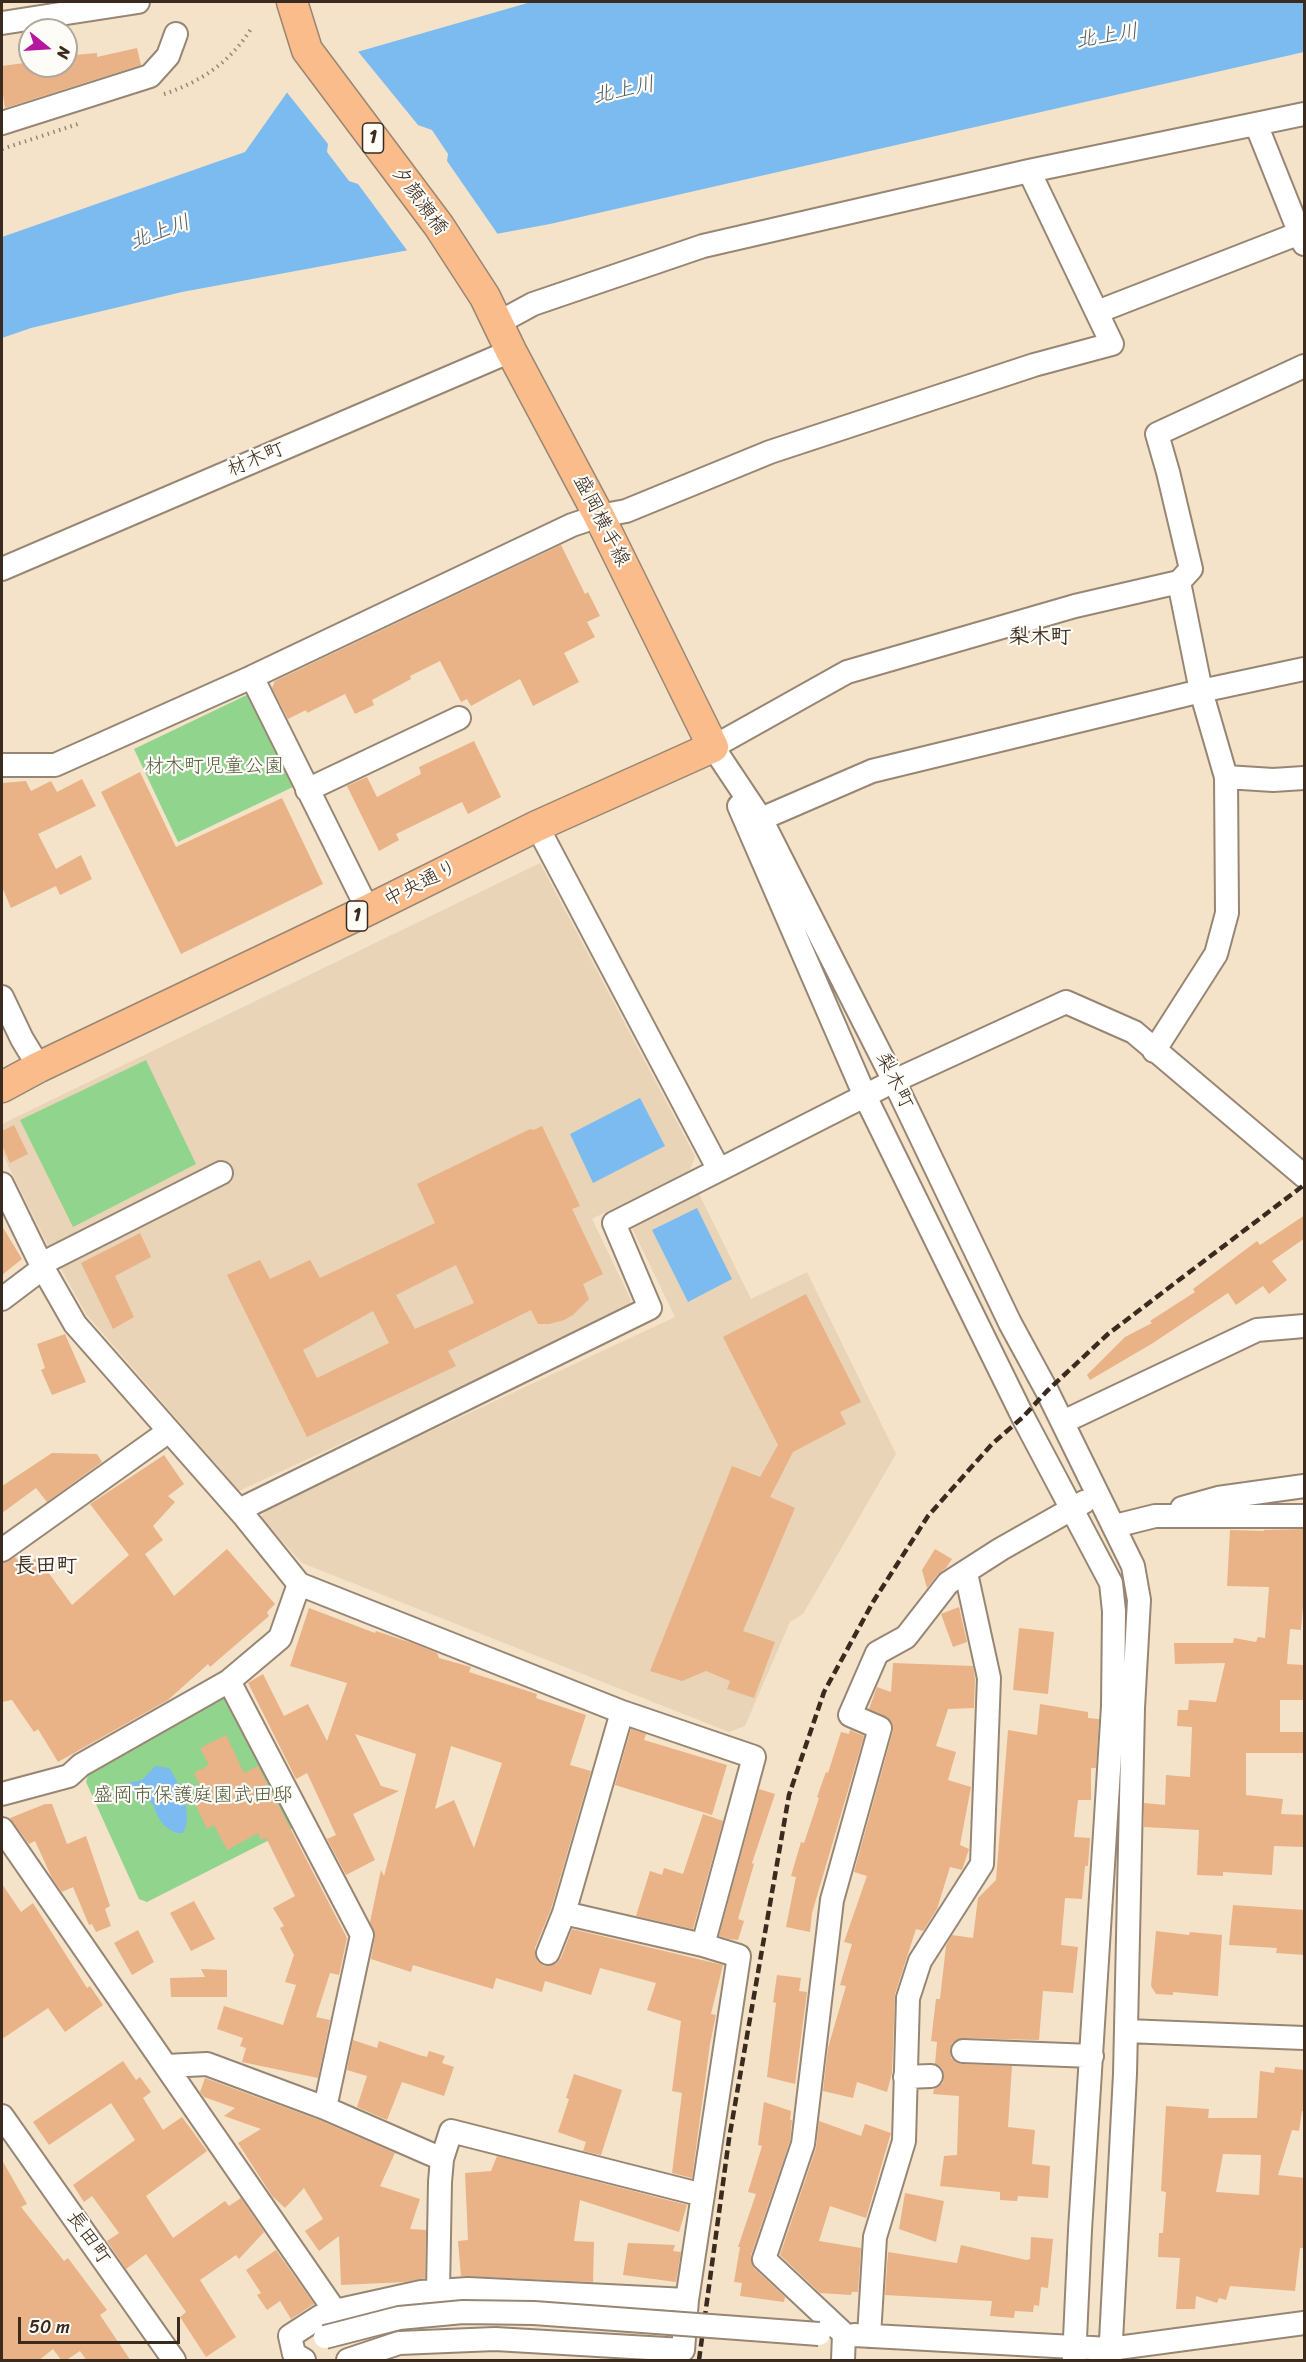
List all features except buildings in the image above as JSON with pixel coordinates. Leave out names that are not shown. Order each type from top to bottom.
[{"type":"main road","name":"夕顔瀬橋","points":[[292,2],[307,50],[439,226],[491,310]]},
{"type":"main road","name":"盛岡横手線","points":[[491,310],[599,516],[713,747]]},
{"type":"main road","name":"中央通り","points":[[2,1087],[537,826],[713,747]]},
{"type":"street","points":[[2,23],[138,2]]},
{"type":"street","points":[[2,123],[150,76],[168,56],[176,34]]},
{"type":"street","points":[[491,310],[533,304],[703,246],[1029,171],[1305,114]]},
{"type":"street","points":[[1097,312],[1302,239],[1256,124]]},
{"type":"street","points":[[2,765],[56,765],[252,677],[561,530],[599,516],[626,511],[770,452],[1034,365],[1112,344],[1029,171]]},
{"type":"street","name":"材木町","points":[[2,569],[512,351]]},
{"type":"street","points":[[1074,2354],[1113,1706],[1114,1611],[1111,1583],[1018,1406],[865,1096],[713,747],[847,672],[1075,606],[1179,582],[1191,569],[1168,472],[1156,434],[1305,366]]},
{"type":"street","points":[[1154,1051],[1216,954],[1227,913],[1226,777],[1202,691],[1179,582]]},
{"type":"street","points":[[761,819],[872,771],[1202,691],[1305,669]]},
{"type":"street","points":[[252,677],[368,910]]},
{"type":"street","points":[[307,790],[459,718]]},
{"type":"street","name":"梨木町","points":[[713,747],[761,819],[894,1081],[1010,1323],[1063,1422],[1133,1566],[1139,1600],[1133,1708],[1126,2031],[1110,2355]]},
{"type":"street","points":[[1226,777],[1273,780],[1305,777]]},
{"type":"street","points":[[537,826],[719,1170]]},
{"type":"street","points":[[2,997],[22,1039],[39,1067]]},
{"type":"street","points":[[238,1510],[650,1308],[614,1223],[894,1081],[1066,1002],[1134,1032],[1305,1176]]},
{"type":"street","points":[[2,1299],[42,1266],[221,1173]]},
{"type":"street","points":[[2,1184],[42,1266],[75,1324],[238,1510],[299,1584],[622,1712],[754,1757],[703,1945]]},
{"type":"street","points":[[1063,1422],[1257,1330],[1305,1326]]},
{"type":"street","points":[[2,1550],[169,1431]]},
{"type":"street","points":[[1115,1526],[1218,1498],[1305,1486]]},
{"type":"street","points":[[843,2361],[844,2334],[764,2259],[804,2144],[832,1900],[880,1728],[850,1715],[877,1653],[906,1637],[948,1583],[1001,1549],[1097,1494]]},
{"type":"street","points":[[1155,1516],[1305,1516]]},
{"type":"street","points":[[869,2336],[875,2237],[904,2141],[908,1998],[920,1961],[982,1864],[989,1678],[966,1573]]},
{"type":"street","points":[[2,1794],[69,1776],[81,1765],[229,1681],[280,1638],[299,1584]]},
{"type":"street","points":[[229,1681],[362,1935],[325,2108]]},
{"type":"street","points":[[548,1953],[564,1913],[622,1712]]},
{"type":"street","points":[[2,1829],[336,2311]]},
{"type":"street","points":[[348,2361],[372,2357],[399,2343],[495,2339],[683,2350],[687,2300],[739,1956],[703,1945],[564,1913]]},
{"type":"street","points":[[1126,2031],[1305,2038]]},
{"type":"street","points":[[963,2051],[1092,2056]]},
{"type":"street","points":[[166,2066],[207,2064],[325,2108],[442,2159]]},
{"type":"street","points":[[905,2077],[931,2076]]},
{"type":"street","name":"長田町","points":[[4,2125],[174,2361]]},
{"type":"street","points":[[438,2291],[440,2182],[442,2159],[450,2131],[703,2195]]},
{"type":"street","points":[[687,2300],[468,2289],[422,2292],[336,2311],[321,2316],[290,2336],[294,2358],[326,2337],[399,2318],[463,2312],[534,2313],[1110,2355],[1305,2323]]},
{"type":"shaded area","points":[[540,863],[695,1156],[690,1170],[592,1219],[631,1300],[627,1311],[239,1491],[86,1314],[46,1242],[2,1153],[2,1124]]},
{"type":"shaded area","points":[[699,1194],[751,1299],[807,1272],[896,1454],[803,1614],[790,1622],[745,1726],[729,1732],[302,1563],[261,1518],[266,1508],[675,1317],[632,1228]]},
{"type":"green space","name":"材木町児童公園","points":[[251,693],[295,786],[178,842],[134,749]]},
{"type":"green space","points":[[146,1060],[196,1164],[73,1227],[20,1120]]},
{"type":"green space","name":"盛岡市保護庭園武田邸","points":[[222,1694],[228,1696],[293,1825],[291,1829],[147,1902],[139,1899],[86,1782],[90,1770]]},
{"type":"water","name":"北上川","points":[[531,2],[1304,2],[1304,52],[550,224],[182,292],[31,328],[2,338],[2,237],[245,152],[305,67]]},
{"type":"water","points":[[640,1098],[665,1146],[593,1183],[570,1134]]},
{"type":"water","points":[[697,1208],[732,1279],[688,1302],[652,1230]]},
{"type":"water","points":[[155,1766],[169,1768],[181,1791],[187,1818],[183,1833],[168,1828],[160,1819],[153,1804],[124,1784],[142,1780]]},
{"type":"pier","points":[[356,49],[418,125],[432,130],[448,154],[447,161],[499,236],[409,253],[358,184],[349,181],[327,152],[328,144],[285,90],[303,65]]},
{"type":"railway","points":[[699,2360],[729,2139],[789,1795],[824,1692],[873,1602],[928,1516],[992,1444],[1108,1334],[1304,1185]]},
{"type":"district","name":"梨木町","points":[[1040,638]]},
{"type":"district","name":"長田町","points":[[46,1567]]}]
